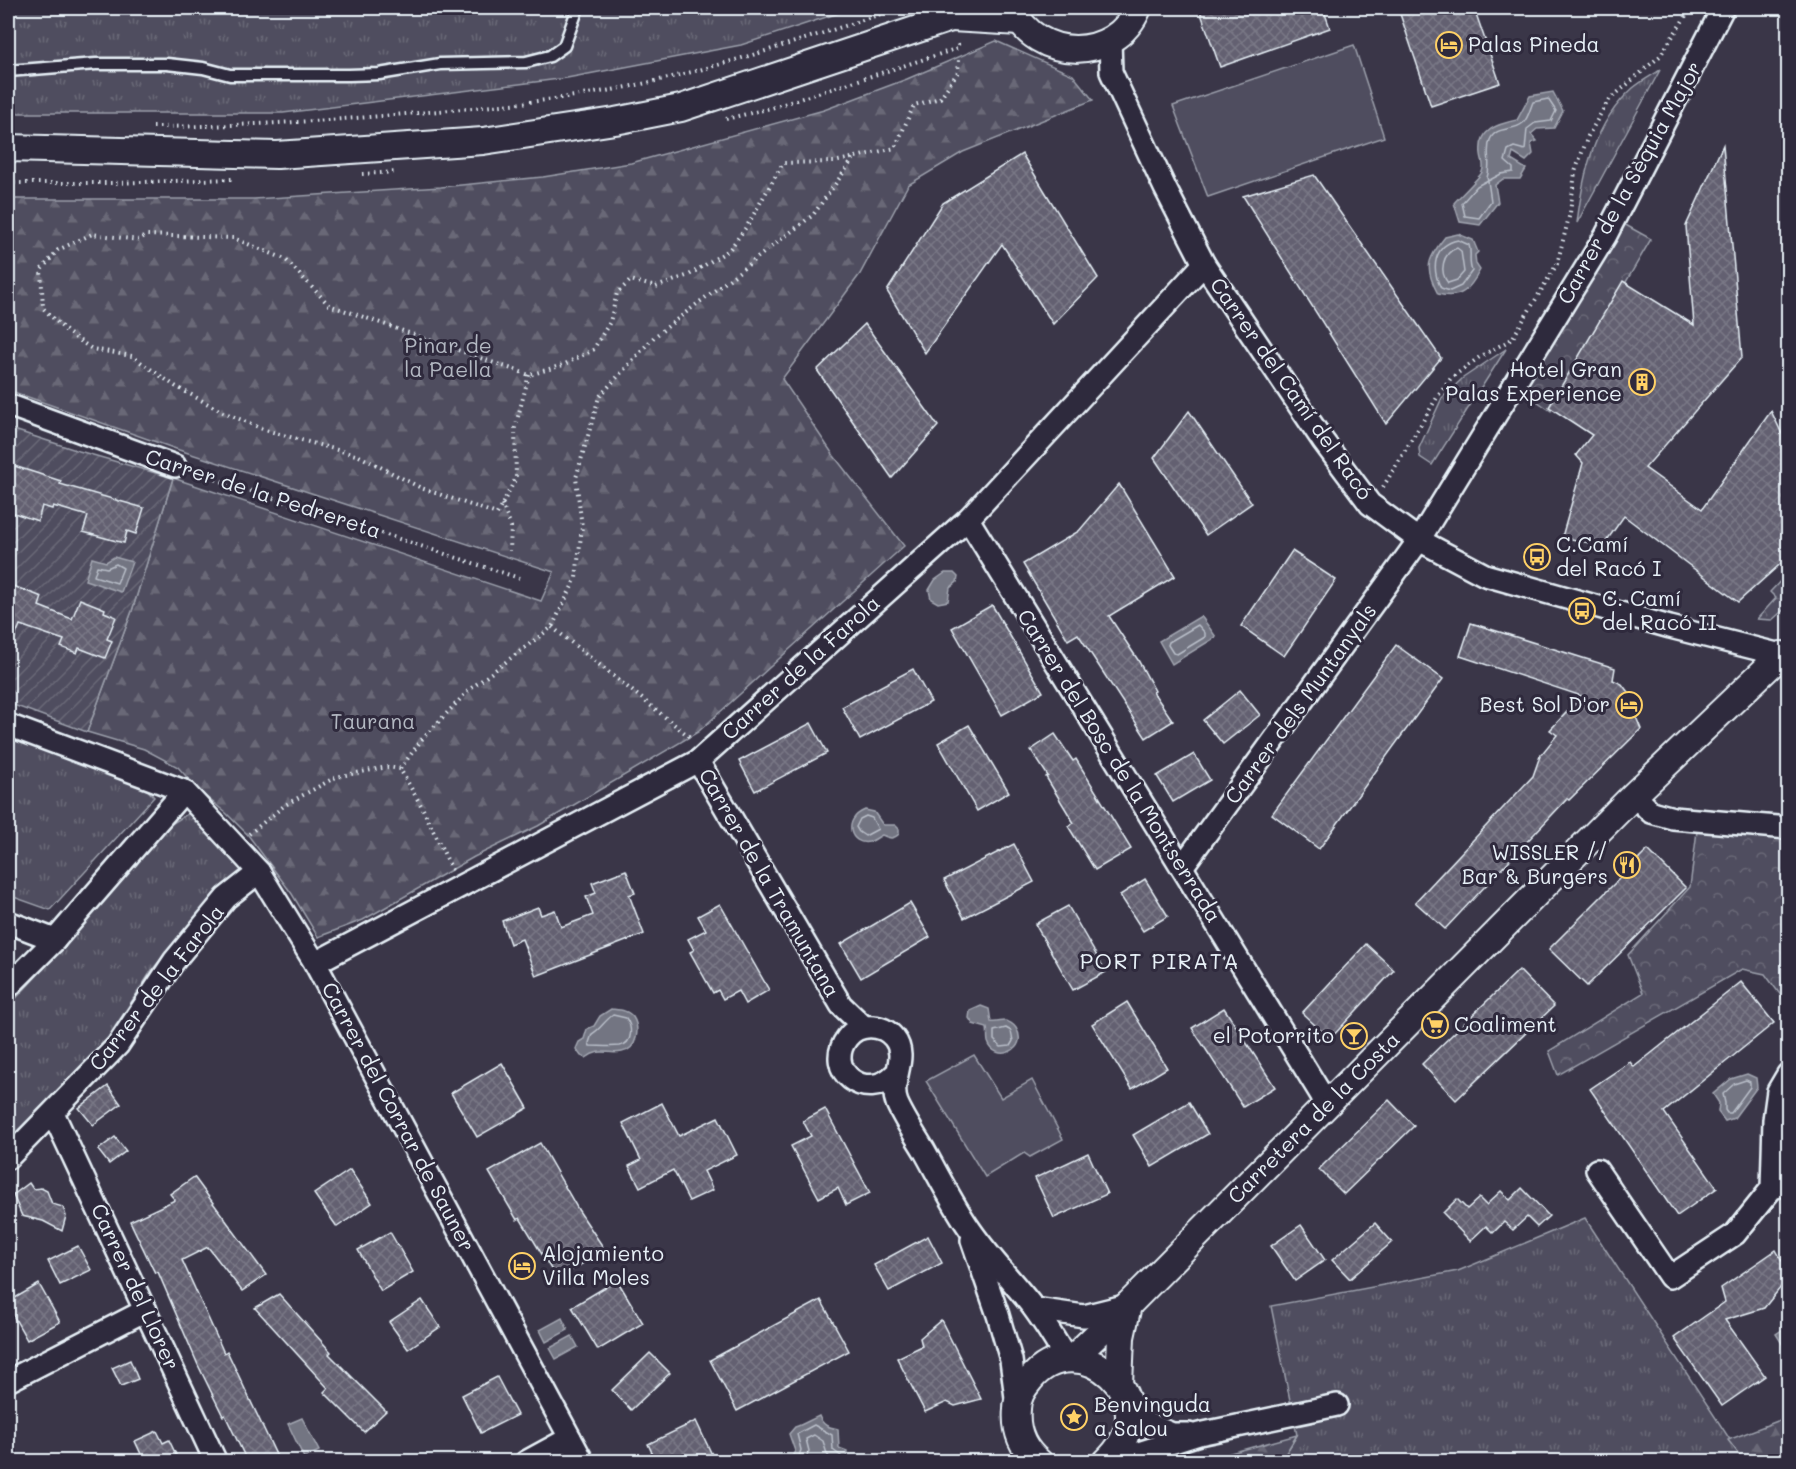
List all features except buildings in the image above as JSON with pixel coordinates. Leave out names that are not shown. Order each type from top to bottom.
[{"type":"street","points":[[8,148],[278,155],[483,141],[615,121],[681,108],[963,13],[1016,15],[1041,41],[1068,50],[1083,50],[1110,40],[1128,24],[1138,8]]},
{"type":"street","name":"Carrer de la Sèquia Major","points":[[1419,540],[1606,235],[1723,8]]},
{"type":"street","name":"Carrer del Camí del Racó","points":[[1110,40],[1111,72],[1165,188],[1204,264],[1323,441],[1370,504],[1419,540],[1485,575],[1659,624],[1785,655]]},
{"type":"street","name":"Carrer del Camí del Racó","points":[[1083,50],[1111,72]]},
{"type":"street","name":"Carrer de la Farola","points":[[315,963],[698,761],[968,519],[1204,264]]},
{"type":"street","name":"Carrer de la Pedrereta","points":[[8,405],[175,466]]},
{"type":"street","name":"Carrer del Bosc de la Montserrada","points":[[968,519],[1328,1104]]},
{"type":"street","name":"Carrer dels Muntanyals","points":[[1182,867],[1419,540]]},
{"type":"street","name":"Carretera de la Costa","points":[[1069,1360],[1128,1305],[1634,795],[1785,655]]},
{"type":"street","points":[[8,725],[184,791],[55,940],[8,987]]},
{"type":"street","name":"Carrer de la Tramuntana","points":[[698,761],[856,1032]]},
{"type":"street","name":"Carrer del Corrar de Sauner","points":[[184,791],[259,872],[315,963],[583,1461]]},
{"type":"street","points":[[1634,795],[1652,812],[1672,818],[1788,828]]},
{"type":"street","name":"Carrer de la Farola","points":[[8,1158],[118,1045],[174,961],[226,898],[259,872]]},
{"type":"street","points":[[8,922],[55,940]]},
{"type":"street","points":[[870,1087],[888,1081],[895,1074],[900,1065],[901,1054],[893,1036],[874,1026],[856,1032],[841,1055],[846,1073],[861,1085],[870,1087],[896,1101]]},
{"type":"street","points":[[895,1074],[896,1101],[967,1225],[1035,1309],[1069,1360]]},
{"type":"street","points":[[1597,1170],[1670,1277],[1735,1234],[1780,1186],[1773,1128],[1779,1091],[1788,1074]]},
{"type":"street","name":"Carrer del Llorer","points":[[53,1113],[216,1461]]},
{"type":"street","points":[[1773,1128],[1788,1149]]},
{"type":"street","points":[[967,1225],[1011,1360],[1017,1406],[1016,1423],[1021,1440],[1034,1459]]},
{"type":"street","points":[[1035,1309],[1084,1316],[1128,1305],[1121,1336],[1119,1384]]},
{"type":"street","points":[[8,1381],[146,1310]]},
{"type":"street","points":[[1017,1406],[1023,1389],[1034,1374],[1049,1364],[1069,1360],[1090,1362],[1098,1366],[1119,1384],[1127,1399],[1130,1416],[1126,1434],[1118,1451],[1108,1461]]},
{"type":"street","points":[[1108,1461],[1199,1434],[1337,1405]]},
{"type":"street","points":[[1130,1416],[1172,1434],[1199,1434]]},
{"type":"street","points":[[526,1461],[570,1437]]},
{"type":"lane","points":[[8,71],[96,64],[167,64],[203,68],[230,75],[349,75],[379,74],[440,64],[526,62],[549,56],[564,46],[578,8]]},
{"type":"path","points":[[151,127],[390,116],[549,101],[675,76],[810,38],[897,8]]},
{"type":"path","points":[[1370,504],[1382,489],[1451,378],[1481,356],[1512,339],[1557,264],[1570,213],[1575,172],[1588,136],[1608,101],[1660,56],[1691,8]]},
{"type":"path","points":[[529,375],[515,428],[516,478],[496,514],[421,488],[359,456],[265,430],[195,397],[132,356],[92,349],[67,332],[43,308],[41,270],[58,250],[92,234],[139,240],[146,235],[233,238],[285,259],[329,305],[529,375],[563,365],[593,350],[610,322],[617,293],[632,280],[656,287],[690,274],[729,250],[747,226],[783,163],[834,162],[895,148],[914,105],[940,98],[958,72],[959,60]]},
{"type":"path","points":[[400,770],[423,738],[470,689],[552,627],[576,578],[582,527],[576,478],[599,397],[654,336],[813,215],[855,157]]},
{"type":"path","name":"Carrer de la Pedrereta","points":[[175,466],[519,578]]},
{"type":"path","points":[[502,504],[511,527],[510,551]]},
{"type":"path","points":[[552,627],[690,737]]},
{"type":"path","points":[[234,845],[285,805],[336,777],[387,767],[400,770],[422,807],[460,887]]},
{"type":"green space","points":[[8,8],[854,8],[741,45],[567,78],[283,113],[8,113]]},
{"type":"green space","points":[[996,41],[1073,75],[1093,100],[963,152],[908,185],[860,274],[782,379],[834,456],[904,546],[698,732],[538,826],[474,857],[363,920],[318,937],[292,894],[248,835],[199,791],[178,767],[144,749],[87,732],[132,611],[173,478],[541,601],[554,572],[179,450],[8,390],[8,199],[254,199],[441,187],[543,177],[631,163],[824,110],[907,79]]},
{"type":"green space","points":[[1354,45],[1384,137],[1208,197],[1173,106]]},
{"type":"green space","points":[[1660,70],[1577,223],[1587,168],[1600,133],[1620,102],[1636,85]]},
{"type":"green space","points":[[1622,223],[1651,239],[1551,411],[1520,389]]},
{"type":"green space","points":[[1506,349],[1432,465],[1420,457],[1419,448],[1442,398],[1463,378]]},
{"type":"green space","points":[[8,428],[173,478],[132,611],[87,732],[8,703]]},
{"type":"green space","points":[[1788,573],[1788,606],[1772,620],[1757,619],[1776,598],[1770,592]]},
{"type":"green space","points":[[8,736],[142,784],[154,797],[50,910],[8,895]]},
{"type":"green space","points":[[189,813],[246,870],[205,907],[152,970],[102,1047],[8,1140],[8,1007],[163,829]]},
{"type":"green space","points":[[1697,831],[1763,833],[1788,838],[1788,1005],[1765,974],[1742,969],[1558,1075],[1549,1051],[1643,993],[1628,955],[1690,887]]},
{"type":"green space","points":[[974,1055],[1001,1098],[1032,1080],[1063,1139],[1030,1157],[1024,1153],[985,1177],[926,1081]]},
{"type":"green space","points":[[1585,1218],[1744,1461],[1281,1461],[1297,1435],[1271,1306],[1458,1271]]},
{"type":"green space","points":[[1788,1417],[1788,1461],[1744,1461],[1728,1440]]},
{"type":"green space","points":[[1297,1435],[1281,1461],[1201,1461]]},
{"type":"water","points":[[1553,92],[1563,111],[1554,128],[1537,129],[1531,134],[1537,141],[1531,143],[1533,154],[1526,161],[1513,153],[1511,160],[1526,169],[1520,179],[1503,179],[1495,185],[1498,202],[1480,225],[1460,222],[1454,203],[1482,172],[1481,146],[1486,133],[1503,123],[1517,120],[1530,96]]},
{"type":"water","points":[[1458,234],[1473,240],[1478,252],[1475,255],[1476,264],[1480,270],[1468,288],[1459,294],[1438,294],[1429,270],[1431,258],[1445,237]]},
{"type":"water","points":[[114,557],[132,562],[121,592],[85,580],[92,558],[106,562]]},
{"type":"water","points":[[945,573],[954,573],[958,577],[957,582],[950,588],[948,601],[938,603],[931,599],[929,590],[935,580]]},
{"type":"water","points":[[1201,616],[1216,637],[1172,664],[1159,641]]},
{"type":"water","points":[[865,810],[874,812],[883,825],[895,825],[899,829],[899,834],[891,838],[882,835],[869,842],[857,840],[853,836],[851,826],[858,814]]},
{"type":"water","points":[[981,1006],[989,1009],[991,1022],[1007,1021],[1015,1027],[1019,1043],[1010,1052],[997,1052],[992,1049],[988,1042],[987,1028],[973,1024],[969,1018],[970,1011]]},
{"type":"water","points":[[611,1009],[621,1010],[633,1017],[637,1032],[634,1043],[622,1052],[600,1052],[586,1058],[581,1056],[576,1049],[579,1042],[584,1039],[587,1029],[594,1026],[600,1016]]},
{"type":"water","points":[[1747,1074],[1756,1078],[1757,1087],[1734,1118],[1725,1121],[1718,1112],[1719,1103],[1713,1094],[1731,1079]]},
{"type":"water","points":[[562,1318],[568,1330],[546,1342],[540,1330]]},
{"type":"water","points":[[1788,1326],[1788,1353],[1776,1334]]},
{"type":"water","points":[[572,1336],[578,1347],[556,1359],[550,1348]]},
{"type":"water","points":[[819,1416],[826,1426],[838,1429],[839,1448],[847,1451],[846,1461],[792,1461],[795,1451],[789,1434],[795,1427]]},
{"type":"water","points":[[302,1418],[319,1451],[304,1458],[288,1424]]},
{"type":"place","name":"Palas Pineda","points":[[1449,45]]},
{"type":"place","name":"Hotel Gran Palas Experience","points":[[1642,382]]},
{"type":"place","name":"C.Camí del Racó I","points":[[1537,557]]},
{"type":"place","name":"C. Camí del Racó II","points":[[1582,611]]},
{"type":"place","name":"Best Sol D'or","points":[[1629,705]]},
{"type":"place","name":"WISSLER // Bar & Burgers","points":[[1627,865]]},
{"type":"place","name":"Coaliment","points":[[1435,1025]]},
{"type":"place","name":"el Potorrito","points":[[1354,1036]]},
{"type":"place","name":"Alojamiento Villa Moles","points":[[522,1266]]},
{"type":"place","name":"Benvinguda a Salou","points":[[1074,1417]]},
{"type":"district","name":"PORT PIRATA","points":[[1160,961]]},
{"type":"park label","name":"Pinar de la Paella","points":[[448,358]]},
{"type":"park label","name":"Taurana","points":[[373,722]]}]
